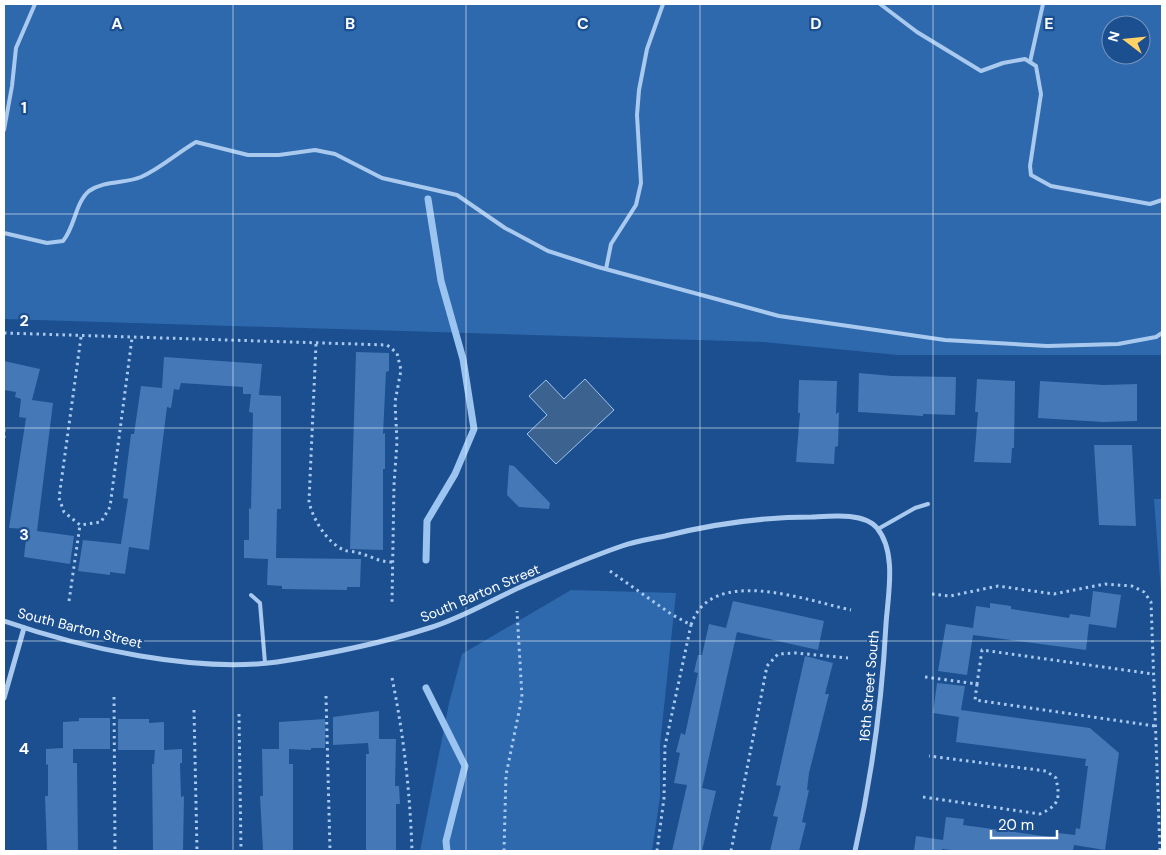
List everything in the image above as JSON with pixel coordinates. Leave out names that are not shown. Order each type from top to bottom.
[{"type":"street","name":"South Barton Street","points":[[4,621],[24,628],[123,652],[206,665],[265,663],[354,649],[432,628],[525,585],[625,545],[702,527],[776,517],[839,516],[862,519],[876,527]]},
{"type":"street","name":"16th Street South","points":[[855,851],[866,803],[882,692],[889,567],[884,540],[876,527]]},
{"type":"street","points":[[4,698],[24,628]]},
{"type":"lane","points":[[4,130],[12,86],[16,48],[35,4]]},
{"type":"lane","points":[[606,269],[610,244],[636,205],[641,183],[637,115],[639,90],[647,50],[663,4]]},
{"type":"lane","points":[[880,4],[917,32],[981,71],[1003,63],[1025,59],[1036,66],[1041,94],[1030,166],[1031,175],[1051,186],[1150,204],[1162,200]]},
{"type":"lane","points":[[1030,62],[1043,4]]},
{"type":"lane","points":[[4,233],[47,243],[63,241],[71,232],[80,204],[89,192],[109,182],[138,178],[158,169],[196,142],[248,154],[279,155],[314,150],[334,154],[382,178],[457,195],[505,228],[548,251],[606,269],[779,316],[944,340],[1047,346],[1118,344],[1156,337],[1162,332]]},
{"type":"lane","points":[[876,527],[914,508],[928,504]]},
{"type":"lane","points":[[251,595],[260,604],[265,663]]},
{"type":"path","points":[[4,333],[387,346],[397,353],[401,370],[395,402],[397,442],[392,602]]},
{"type":"path","points":[[81,336],[59,498],[64,512],[80,525],[100,522],[110,507],[132,338]]},
{"type":"path","points":[[316,344],[309,501],[311,513],[333,543],[345,551],[357,552],[381,562],[392,562]]},
{"type":"path","points":[[4,428],[4,440]]},
{"type":"path","points":[[70,602],[80,525]]},
{"type":"path","points":[[610,572],[676,617],[691,625]]},
{"type":"path","points":[[932,594],[950,596],[998,586],[1054,594],[1105,584],[1132,586],[1144,592],[1151,602],[1160,851]]},
{"type":"path","points":[[657,851],[664,798],[665,746],[695,613],[706,602],[723,594],[741,589],[760,590],[851,610]]},
{"type":"path","points":[[504,851],[506,775],[522,697],[517,611]]},
{"type":"path","points":[[1153,674],[982,650],[975,700],[1155,726]]},
{"type":"path","points":[[731,851],[767,666],[778,654],[796,653],[848,658]]},
{"type":"path","points":[[925,677],[977,684]]},
{"type":"path","points":[[392,678],[403,731],[412,851]]},
{"type":"path","points":[[326,696],[330,851]]},
{"type":"path","points":[[114,697],[115,851]]},
{"type":"path","points":[[194,710],[197,851]]},
{"type":"path","points":[[239,714],[241,851]]},
{"type":"path","points":[[923,797],[1040,814],[1052,808],[1059,795],[1056,778],[1046,771],[929,756]]},
{"type":"shaded area","points":[[4,4],[1162,4],[1162,355],[898,355],[763,342],[4,319]]},
{"type":"shaded area","points":[[585,379],[614,410],[556,464],[527,434],[547,415],[529,396],[546,380],[564,399]]},
{"type":"shaded area","points":[[1154,499],[1162,499],[1162,606]]},
{"type":"shaded area","points":[[571,590],[676,593],[660,745],[660,797],[652,851],[420,851],[449,703],[462,654]]},
{"type":"building","points":[[356,352],[389,353],[389,371],[386,372],[383,434],[385,433],[383,550],[350,549]]},
{"type":"building","points":[[164,357],[262,364],[259,395],[281,396],[281,509],[277,509],[276,558],[361,559],[360,587],[347,587],[347,590],[282,589],[282,586],[267,585],[268,559],[244,558],[244,540],[249,540],[249,508],[251,509],[253,413],[249,412],[251,394],[243,394],[243,387],[181,383],[179,390],[174,389],[171,408],[167,407],[149,550],[129,547],[125,574],[110,572],[110,575],[78,571],[83,540],[121,544],[128,499],[123,498],[131,434],[134,434],[141,386],[162,388]]},
{"type":"building","points":[[4,361],[40,369],[32,400],[53,403],[37,531],[74,536],[70,564],[24,557],[27,529],[9,528],[26,418],[19,417],[21,399],[15,397],[16,392],[4,390]]},
{"type":"building","points":[[859,373],[892,376],[956,377],[955,415],[923,414],[923,416],[858,412]]},
{"type":"building","points":[[977,379],[1015,381],[1014,448],[1012,448],[1011,463],[974,462],[978,412],[975,412]]},
{"type":"building","points":[[799,380],[837,381],[836,414],[839,412],[838,446],[835,447],[834,464],[796,462],[800,413],[798,413]]},
{"type":"building","points":[[1040,381],[1104,385],[1137,384],[1137,421],[1103,422],[1038,418]]},
{"type":"building","points":[[1094,445],[1132,445],[1136,526],[1099,525]]},
{"type":"building","points":[[509,465],[514,466],[550,503],[549,509],[519,507],[507,495]]},
{"type":"building","points":[[1093,591],[1121,595],[1116,628],[1089,624],[1086,650],[973,635],[967,675],[938,671],[946,624],[973,628],[976,606],[990,608],[990,603],[1011,606],[1011,609],[1069,618],[1070,614],[1090,617]]},
{"type":"building","points":[[733,601],[824,621],[818,650],[737,632],[702,788],[716,791],[702,851],[672,851],[687,785],[674,783],[680,753],[676,752],[681,733],[685,735],[698,673],[694,672],[698,655],[702,655],[709,624],[726,628]]},
{"type":"building","points":[[805,656],[833,663],[825,694],[829,694],[809,773],[807,790],[809,790],[802,822],[806,823],[799,851],[770,851],[778,817],[773,816],[781,786],[776,785]]},
{"type":"building","points":[[937,683],[965,686],[961,710],[1090,728],[1119,753],[1105,850],[1074,845],[1073,851],[960,851],[942,849],[942,851],[914,851],[916,836],[943,840],[946,817],[964,819],[963,825],[1057,838],[1058,833],[1075,835],[1076,828],[1080,829],[1088,766],[1085,766],[1086,759],[956,742],[959,717],[933,713]]},
{"type":"building","points":[[379,711],[379,739],[396,739],[395,786],[399,786],[400,804],[396,804],[396,851],[366,851],[366,754],[369,754],[368,743],[333,745],[333,717]]},
{"type":"building","points":[[79,718],[110,718],[110,749],[73,749],[73,763],[77,763],[78,851],[47,851],[45,796],[48,796],[48,764],[46,765],[46,749],[63,748],[63,722],[79,721]]},
{"type":"building","points":[[118,719],[149,719],[149,723],[164,722],[164,750],[182,749],[182,763],[180,763],[181,797],[184,796],[183,851],[153,851],[152,764],[154,764],[155,750],[118,750]]},
{"type":"building","points":[[325,719],[325,748],[311,748],[311,750],[289,749],[289,764],[293,764],[293,851],[263,851],[260,796],[263,796],[262,749],[279,749],[279,722]]},
{"type":"waterway","points":[[426,560],[427,521],[455,474],[474,429],[463,359],[441,281],[428,199]]},
{"type":"waterway","points":[[426,688],[465,766],[446,841],[447,851]]}]
